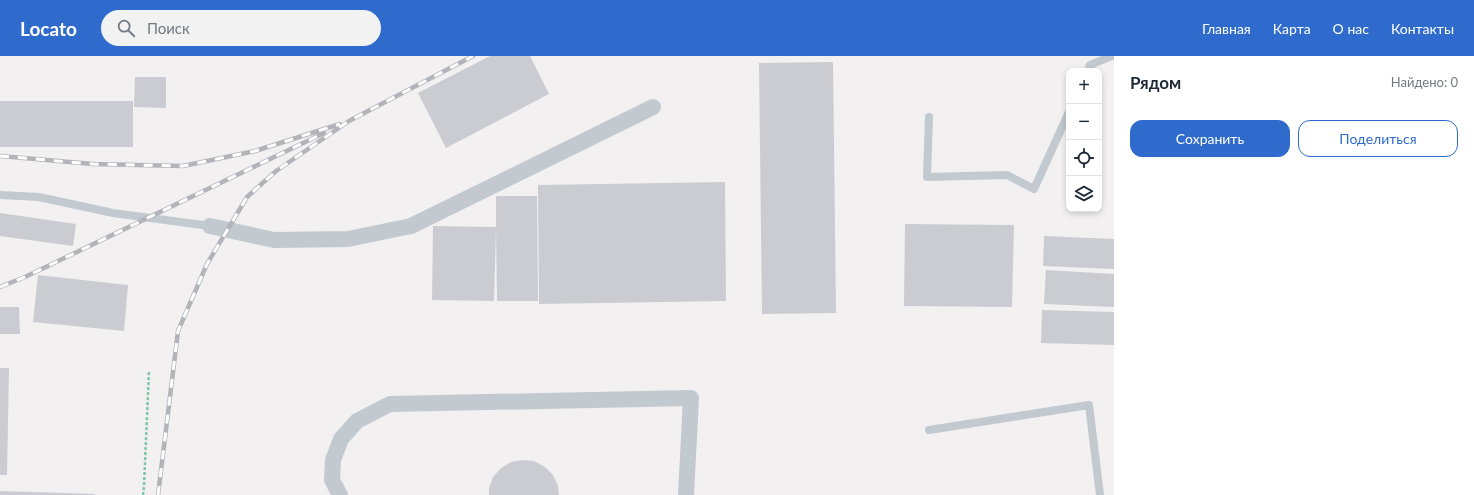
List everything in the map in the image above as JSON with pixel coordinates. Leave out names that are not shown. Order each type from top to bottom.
[{"type":"street","points":[[210,226],[274,240],[348,239],[411,226],[653,106]]},
{"type":"street","points":[[340,495],[332,480],[333,460],[341,439],[357,421],[390,404],[690,398],[686,495]]},
{"type":"lane","points":[[1089,68],[1090,65],[1112,56]]},
{"type":"lane","points":[[929,117],[927,177],[1008,175],[1034,189],[1066,119]]},
{"type":"lane","points":[[0,195],[39,198],[113,212],[210,226]]},
{"type":"lane","points":[[929,430],[1089,405],[1100,495]]},
{"type":"path","points":[[142,495],[144,486],[149,371]]},
{"type":"building","points":[[490,56],[530,56],[549,94],[446,148],[418,93]]},
{"type":"building","points":[[833,62],[836,313],[762,314],[759,63]]},
{"type":"building","points":[[135,77],[166,77],[166,108],[134,107]]},
{"type":"building","points":[[0,101],[133,101],[133,147],[0,147]]},
{"type":"building","points":[[725,182],[726,301],[539,304],[538,185]]},
{"type":"building","points":[[496,196],[537,196],[538,301],[497,301],[496,229],[494,301],[432,300],[433,226],[496,227]]},
{"type":"building","points":[[0,213],[76,224],[73,246],[0,236]]},
{"type":"building","points":[[905,224],[1014,225],[1012,307],[904,306]]},
{"type":"building","points":[[1044,236],[1114,239],[1114,269],[1043,266]]},
{"type":"building","points":[[1046,270],[1114,274],[1114,307],[1044,304]]},
{"type":"building","points":[[38,275],[128,285],[124,331],[33,322]]},
{"type":"building","points":[[0,307],[19,307],[20,334],[0,334]]},
{"type":"building","points":[[1042,310],[1114,312],[1114,345],[1041,343]]},
{"type":"building","points":[[0,368],[9,368],[7,475],[0,475]]},
{"type":"building","points":[[522,460],[534,461],[545,467],[553,475],[558,486],[559,495],[489,495],[489,488],[493,477],[501,468],[511,462]]},
{"type":"building","points":[[0,491],[95,494],[95,495],[0,495]]},
{"type":"railway","points":[[158,495],[178,331],[207,264],[247,197],[276,171],[349,121],[473,56]]},
{"type":"railway","points":[[0,156],[93,164],[183,166],[255,151],[340,124]]},
{"type":"railway","points":[[0,287],[25,277],[324,133]]}]
